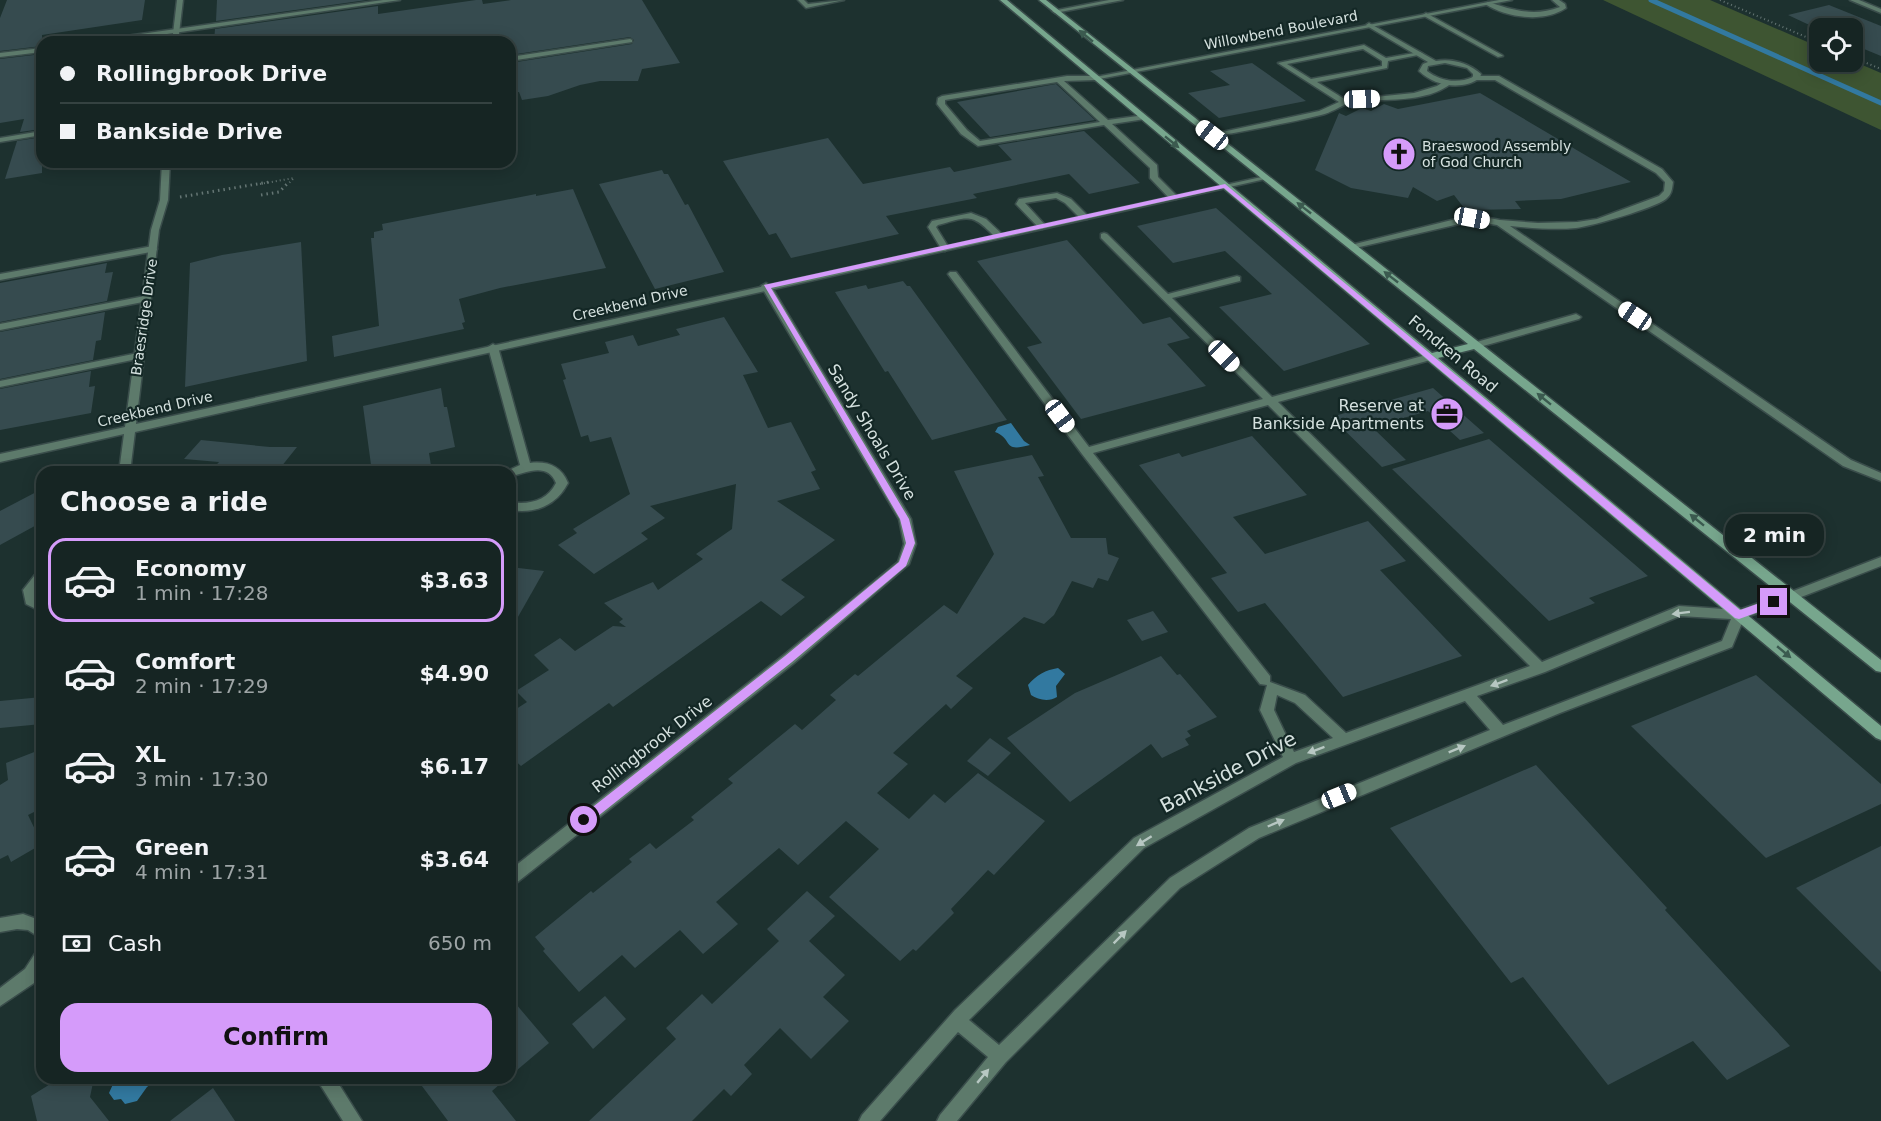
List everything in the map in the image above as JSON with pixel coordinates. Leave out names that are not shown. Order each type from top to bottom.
[{"type":"main road","name":"Fondren Road","points":[[1003,0],[1881,734]]},
{"type":"main road","name":"Fondren Road","points":[[1042,0],[1881,667]]},
{"type":"main road","points":[[1430,357],[1476,345]]},
{"type":"street","points":[[176,36],[180,0]]},
{"type":"street","points":[[141,36],[397,0]]},
{"type":"street","points":[[801,0],[806,6],[841,0]]},
{"type":"street","points":[[1055,11],[1120,0]]},
{"type":"street","name":"Willowbend Boulevard","points":[[1108,124],[978,144],[964,132],[941,104],[942,98],[1058,79],[1094,78],[1509,0]]},
{"type":"street","points":[[1488,4],[1524,16],[1534,16],[1563,8],[1563,5],[1555,0]]},
{"type":"street","points":[[1853,0],[1881,11]]},
{"type":"street","points":[[1426,15],[1500,56]]},
{"type":"street","points":[[1369,25],[1433,62]]},
{"type":"street","points":[[516,58],[630,41]]},
{"type":"street","points":[[1344,102],[1281,63],[1364,47],[1385,60],[1420,54]]},
{"type":"street","points":[[0,55],[36,51]]},
{"type":"street","points":[[1310,81],[1384,67],[1385,60]]},
{"type":"street","points":[[1353,247],[1472,218],[1500,223],[1558,226],[1599,221],[1662,198],[1668,191],[1669,182],[1659,171],[1496,78],[1449,82],[1432,78],[1423,71],[1425,65],[1445,61],[1462,64],[1474,70],[1476,78]]},
{"type":"street","points":[[1058,79],[1154,167],[1154,178],[1173,197]]},
{"type":"street","points":[[1212,135],[1324,112],[1344,102],[1397,98],[1443,88],[1449,82]]},
{"type":"street","points":[[1108,124],[1142,117]]},
{"type":"street","points":[[0,140],[36,134]]},
{"type":"street","name":"Braesridge Drive","points":[[126,466],[145,299],[155,230],[164,200],[166,168]]},
{"type":"street","name":"Creekbend Drive","points":[[0,458],[766,286],[1266,178]]},
{"type":"street","points":[[1042,226],[1020,204],[1022,201],[1057,194],[1064,196],[1084,217]]},
{"type":"street","points":[[945,248],[932,226],[935,223],[971,214],[981,217],[999,236]]},
{"type":"street","points":[[1500,223],[1847,463],[1881,477]]},
{"type":"street","points":[[1104,236],[1540,668]]},
{"type":"street","points":[[0,277],[153,249]]},
{"type":"street","points":[[953,274],[1086,451],[1268,683],[1300,699],[1344,740]]},
{"type":"street","points":[[1165,297],[1237,279]]},
{"type":"street","name":"Sandy Shoals Drive","points":[[766,286],[905,519],[910,543],[903,564],[789,659]]},
{"type":"street","points":[[0,327],[145,299]]},
{"type":"street","points":[[1476,345],[1576,317]]},
{"type":"street","points":[[493,347],[526,467]]},
{"type":"street","points":[[0,384],[138,356]]},
{"type":"street","points":[[1086,451],[1430,357]]},
{"type":"street","points":[[516,471],[537,465],[555,470],[562,483],[553,497],[533,507],[516,506]]},
{"type":"street","name":"Bankside Drive","points":[[868,1121],[957,1022],[1139,843],[1291,759],[1540,668],[1679,611],[1739,615],[1881,561]]},
{"type":"street","points":[[36,581],[29,590],[30,601],[36,604]]},
{"type":"street","points":[[946,1121],[1000,1056],[1175,883],[1254,832],[1727,644],[1739,615]]},
{"type":"street","name":"Rollingbrook Drive","points":[[516,874],[789,659]]},
{"type":"street","points":[[1268,683],[1267,710],[1291,759]]},
{"type":"street","points":[[1468,695],[1501,732]]},
{"type":"street","points":[[0,925],[28,922],[36,926]]},
{"type":"street","points":[[0,998],[17,988],[36,967]]},
{"type":"street","points":[[957,1022],[1000,1056]]},
{"type":"street","points":[[328,1084],[353,1121]]},
{"type":"path","points":[[1720,0],[1809,38]]},
{"type":"path","points":[[1863,62],[1881,69]]},
{"type":"path","points":[[164,200],[294,178],[279,192],[261,195]]},
{"type":"green space","points":[[1603,0],[1710,0],[1809,43],[1809,72],[1863,72],[1863,65],[1881,73],[1881,130]]},
{"type":"water","points":[[1011,423],[1024,441],[1030,445],[1011,446],[995,432],[998,427]]},
{"type":"water","points":[[1058,668],[1065,674],[1056,686],[1057,697],[1044,700],[1031,695],[1028,685],[1031,681],[1049,670]]},
{"type":"water","points":[[113,1084],[151,1084],[137,1101],[125,1104],[121,1099],[114,1100],[109,1093]]},
{"type":"building","points":[[7,0],[145,0],[142,20],[36,36],[36,47],[0,51],[0,18]]},
{"type":"building","points":[[217,0],[367,0],[216,21]]},
{"type":"building","points":[[476,0],[482,0],[483,4],[511,0],[642,0],[680,63],[642,69],[638,81],[600,81],[548,96],[522,100],[519,92],[516,92],[516,62],[632,44],[634,40],[630,37],[516,54],[516,36],[214,36],[215,29],[378,6],[378,14]]},
{"type":"building","points":[[1829,5],[1861,18],[1809,18],[1809,25],[1788,15]]},
{"type":"building","points":[[1863,19],[1881,26],[1881,56],[1863,49]]},
{"type":"building","points":[[36,55],[36,130],[20,132],[24,119],[0,123],[0,59]]},
{"type":"building","points":[[1252,63],[1306,101],[1219,118],[1188,93],[1230,85],[1210,71]]},
{"type":"building","points":[[1056,84],[1095,120],[990,137],[957,102]]},
{"type":"building","name":"Braeswood Assembly of God Church","points":[[1480,93],[1631,182],[1561,199],[1515,201],[1521,209],[1472,210],[1464,208],[1454,195],[1437,201],[1413,187],[1408,198],[1351,188],[1315,170],[1339,113],[1346,116],[1362,108],[1371,111],[1384,104],[1398,109]]},
{"type":"building","points":[[1084,131],[1140,183],[1089,194],[1069,174],[973,194],[977,198],[886,216],[899,234],[791,258],[776,233],[769,235],[723,161],[828,138],[863,184],[950,167],[954,172],[1012,160],[998,145]]},
{"type":"building","points":[[36,138],[36,168],[42,168],[42,173],[5,179],[17,141]]},
{"type":"building","points":[[662,170],[664,174],[668,174],[685,205],[688,204],[724,272],[655,289],[599,184]]},
{"type":"building","points":[[573,189],[606,268],[500,288],[459,299],[465,322],[462,323],[464,329],[334,357],[332,336],[379,326],[371,238],[374,238],[374,232],[383,230],[382,224]]},
{"type":"building","points":[[1216,208],[1370,344],[1284,371],[1219,307],[1272,294],[1225,251],[1173,263],[1137,226]]},
{"type":"building","points":[[1067,240],[1143,324],[1170,317],[1190,338],[1167,344],[1206,386],[1081,419],[1027,347],[1042,343],[977,261]]},
{"type":"building","points":[[301,242],[307,361],[185,387],[190,263],[222,255]]},
{"type":"building","points":[[107,263],[105,273],[113,272],[107,301],[0,322],[0,283]]},
{"type":"building","points":[[903,281],[910,286],[1007,420],[932,440],[888,371],[885,372],[835,292],[866,285],[868,289]]},
{"type":"building","points":[[105,312],[101,340],[96,341],[93,360],[0,379],[0,332]]},
{"type":"building","points":[[724,317],[758,372],[743,375],[768,428],[791,422],[816,470],[811,472],[820,489],[777,501],[835,540],[781,580],[805,597],[781,616],[761,601],[613,707],[609,703],[521,766],[516,761],[516,709],[527,702],[516,691],[549,670],[534,655],[560,638],[575,651],[613,626],[626,627],[619,622],[623,619],[604,603],[653,582],[658,590],[703,559],[696,554],[732,529],[736,484],[650,506],[665,518],[641,533],[648,539],[594,574],[558,545],[577,533],[573,529],[630,494],[611,437],[590,442],[588,435],[581,437],[563,380],[566,379],[561,364],[609,353],[605,342],[633,335],[638,346],[680,335],[676,329]]},
{"type":"building","points":[[91,371],[89,387],[95,386],[91,413],[0,430],[0,389]]},
{"type":"building","points":[[441,388],[455,447],[429,453],[431,466],[371,466],[363,406]]},
{"type":"building","points":[[1433,388],[1484,433],[1460,440],[1428,411],[1372,427],[1406,460],[1382,467],[1331,417]]},
{"type":"building","points":[[1252,436],[1307,495],[1233,517],[1265,554],[1368,521],[1406,561],[1380,570],[1462,656],[1343,697],[1265,603],[1238,612],[1211,578],[1227,573],[1139,465],[1179,453],[1182,457]]},
{"type":"building","points":[[1489,439],[1648,576],[1589,598],[1595,603],[1549,621],[1392,469]]},
{"type":"building","points":[[201,440],[270,447],[297,447],[282,466],[215,466],[219,462],[184,459]]},
{"type":"building","points":[[1032,455],[1044,476],[1038,477],[1071,538],[1106,538],[1108,554],[1119,558],[1108,581],[1098,578],[1093,588],[1072,581],[1054,615],[1044,624],[1024,617],[956,676],[973,688],[951,709],[946,704],[893,753],[908,764],[877,793],[909,819],[934,794],[945,803],[978,773],[1045,821],[994,875],[988,870],[951,909],[954,913],[916,951],[913,949],[900,961],[829,897],[879,849],[846,821],[798,865],[779,848],[716,902],[738,924],[703,954],[680,930],[635,968],[622,955],[579,992],[543,951],[545,949],[535,937],[591,891],[593,893],[632,862],[629,859],[650,843],[656,849],[694,820],[691,817],[733,783],[728,779],[795,724],[802,730],[836,700],[830,695],[855,674],[858,676],[944,605],[957,614],[994,554],[954,471]]},
{"type":"building","points":[[36,492],[36,525],[0,545],[0,511]]},
{"type":"building","points":[[516,568],[544,571],[516,620]]},
{"type":"building","points":[[1153,611],[1168,632],[1142,641],[1127,620]]},
{"type":"building","points":[[1161,656],[1177,675],[1180,674],[1217,717],[1187,731],[1191,736],[1185,739],[1189,745],[1162,758],[1151,744],[1070,802],[1007,738],[1075,693]]},
{"type":"building","points":[[1756,675],[1881,784],[1881,804],[1766,858],[1631,726]]},
{"type":"building","points":[[36,698],[36,725],[0,728],[0,701]]},
{"type":"building","points":[[990,738],[1011,753],[988,776],[967,761]]},
{"type":"building","points":[[36,751],[36,811],[28,815],[36,832],[36,847],[11,862],[8,855],[0,859],[0,785],[8,780],[6,763]]},
{"type":"building","points":[[1536,765],[1790,1046],[1727,1080],[1693,1041],[1608,1085],[1523,977],[1511,983],[1390,828]]},
{"type":"building","points":[[1881,846],[1881,972],[1796,888]]},
{"type":"building","points":[[807,891],[835,916],[809,941],[845,975],[823,997],[849,1021],[811,1059],[780,1028],[744,1065],[752,1074],[731,1096],[724,1089],[692,1121],[589,1121],[676,1039],[666,1028],[702,994],[712,1004],[779,941],[767,929]]},
{"type":"building","points":[[605,996],[626,1019],[593,1049],[572,1024]]},
{"type":"building","points":[[516,1004],[549,1043],[516,1071]]},
{"type":"building","points":[[50,1084],[93,1084],[90,1097],[109,1121],[37,1121],[31,1096]]},
{"type":"building","points":[[420,1084],[500,1084],[492,1091],[516,1121],[448,1121]]},
{"type":"building","points":[[213,1088],[235,1121],[170,1121]]},
{"type":"waterway","points":[[1651,0],[1881,103]]},
{"type":"place","name":"Braeswood Assembly of God Church","points":[[1399,154]]},
{"type":"place","name":"Reserve at Bankside Apartments","points":[[1447,414]]},
{"type":"route","points":[[584,820],[789,659],[903,564],[910,543],[905,519],[766,286],[1225,186],[1739,615],[1774,602]]}]
